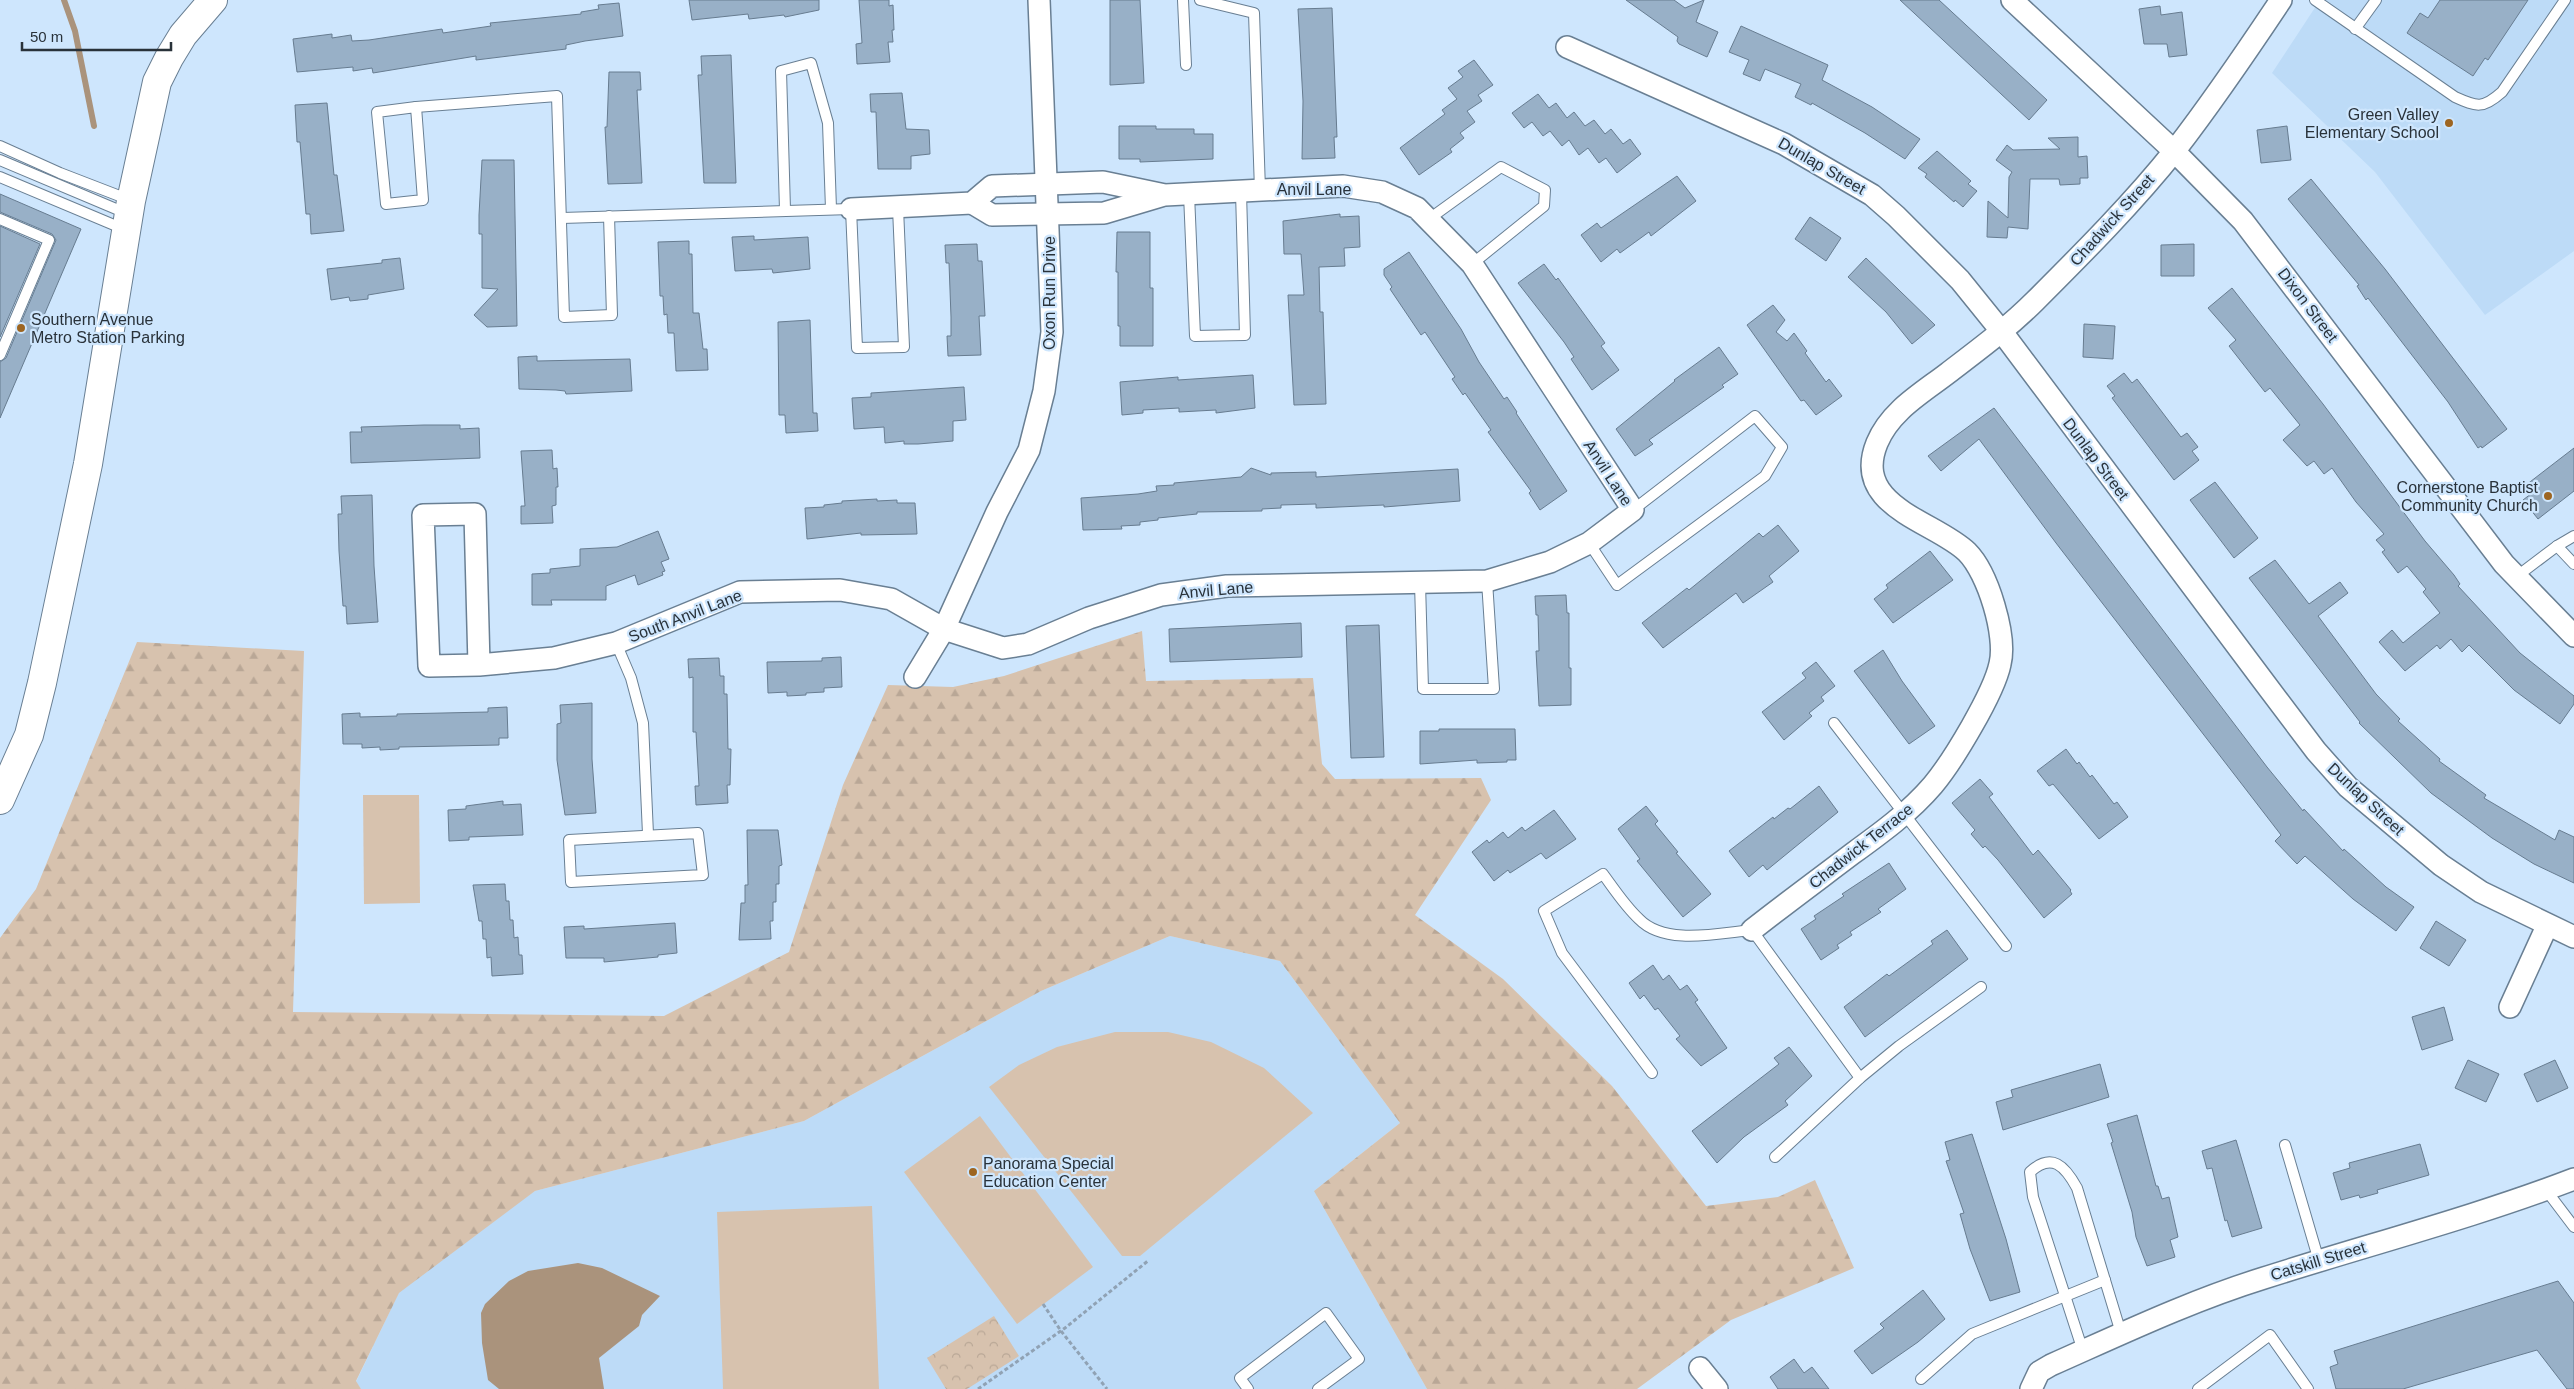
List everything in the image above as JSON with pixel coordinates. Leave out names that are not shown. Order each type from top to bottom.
[{"type":"street","points":[[0,800],[30,735],[42,683],[88,464],[128,215],[158,82],[169,58],[183,35],[213,0]]},
{"type":"street","name":"Oxon Run Drive","points":[[915,678],[944,630],[996,512],[1029,450],[1044,391],[1052,332],[1039,0]]},
{"type":"street","name":"Dixon Street","points":[[2012,0],[2174,151],[2243,221],[2516,577],[2574,636]]},
{"type":"street","name":"Chadwick Street","points":[[1906,406],[2002,332],[2084,252],[2174,151],[2230,77],[2281,0]]},
{"type":"street","name":"Dunlap Street","points":[[1567,47],[1784,144],[1872,195],[1896,216],[1960,280],[2002,332],[2316,751],[2348,787],[2441,865],[2481,892],[2547,926],[2574,937]]},
{"type":"street","name":"Anvil Lane","points":[[944,630],[1003,648],[1028,644],[1089,618],[1161,595],[1227,586],[1487,581],[1550,562],[1590,543],[1633,510],[1472,264],[1417,208],[1382,192],[1343,186],[1165,195],[1103,182],[992,186],[972,203]]},
{"type":"street","points":[[841,209],[898,208],[972,203],[992,215],[1104,213],[1165,195]]},
{"type":"street","name":"Chadwick Terrace","points":[[1752,930],[1904,815],[1934,784],[1965,736],[1996,678],[2002,661],[2001,635],[1996,612],[1988,588],[1968,554],[1946,537],[1893,507],[1878,485],[1872,467],[1876,445],[1888,421],[1906,406]]},
{"type":"street","name":"South Anvil Lane","points":[[479,665],[475,514],[423,515],[428,666],[479,665],[554,658],[616,643],[740,592],[840,590],[891,599],[944,630]]},
{"type":"street","points":[[2510,1007],[2547,926]]},
{"type":"street","name":"Catskill Street","points":[[2031,1389],[2039,1372],[2157,1317],[2262,1278],[2546,1190],[2574,1179]]},
{"type":"street","points":[[1700,1368],[1717,1389]]},
{"type":"lane","points":[[1183,0],[1186,64]]},
{"type":"lane","points":[[1189,194],[1194,336],[1245,335],[1254,12],[1200,0]]},
{"type":"lane","points":[[2314,0],[2455,97],[2474,106],[2490,103],[2502,92],[2565,0]]},
{"type":"lane","points":[[2355,29],[2376,0]]},
{"type":"lane","points":[[785,210],[781,71],[811,63],[828,123],[841,209],[857,348],[904,347],[898,208]]},
{"type":"lane","points":[[416,107],[423,200],[386,204],[377,112],[416,107],[557,96],[564,317],[612,315],[609,216]]},
{"type":"lane","points":[[0,146],[60,173],[128,215]]},
{"type":"lane","points":[[0,160],[128,215]]},
{"type":"lane","points":[[1428,219],[1500,167],[1545,190],[1544,206],[1472,264]]},
{"type":"lane","points":[[0,177],[128,215]]},
{"type":"lane","points":[[562,218],[841,209]]},
{"type":"lane","points":[[0,219],[49,240],[0,355]]},
{"type":"lane","points":[[1590,543],[1617,585],[1765,476],[1782,447],[1755,416],[1633,510]]},
{"type":"lane","points":[[2516,577],[2556,546],[2574,536]]},
{"type":"lane","points":[[2556,546],[2574,564]]},
{"type":"lane","points":[[1420,583],[1422,689],[1494,689],[1487,581]]},
{"type":"lane","points":[[616,643],[631,678],[643,723],[648,834]]},
{"type":"lane","points":[[1834,722],[2006,946]]},
{"type":"lane","points":[[698,833],[703,875],[571,882],[569,840],[648,834],[698,833]]},
{"type":"lane","points":[[1652,1073],[1562,953],[1544,911],[1603,874],[1640,920],[1659,931],[1684,935],[1752,930],[1860,1078]]},
{"type":"lane","points":[[1775,1157],[1860,1078],[1899,1046],[1981,987]]},
{"type":"lane","points":[[2285,1145],[2319,1261]]},
{"type":"lane","points":[[2075,1355],[2065,1296],[2032,1190],[2030,1172],[2039,1163],[2053,1162],[2067,1170],[2077,1188],[2121,1333]]},
{"type":"lane","points":[[2546,1190],[2574,1227]]},
{"type":"lane","points":[[1921,1379],[1972,1334],[2105,1280]]},
{"type":"lane","points":[[1248,1389],[1240,1378],[1326,1313],[1358,1359],[1318,1389]]},
{"type":"lane","points":[[2198,1389],[2270,1335],[2308,1389]]},
{"type":"path","points":[[978,1389],[1060,1331],[1149,1260]]},
{"type":"path","points":[[1043,1304],[1060,1331],[1107,1389]]},
{"type":"shaded area","name":"Green Valley Elementary School","points":[[2320,0],[2574,0],[2574,251],[2485,315],[2375,172],[2272,73]]},
{"type":"shaded area","name":"Panorama Special Education Center","points":[[1170,936],[1280,961],[1400,1123],[1314,1191],[1427,1389],[361,1389],[356,1382],[404,1282],[535,1191],[804,1121],[1041,991]]},
{"type":"shaded area","points":[[578,1263],[602,1268],[660,1296],[642,1315],[639,1326],[599,1358],[604,1389],[499,1389],[488,1380],[482,1343],[481,1313],[485,1304],[509,1281],[528,1271]]},
{"type":"green space","points":[[1142,631],[1146,681],[1313,678],[1322,764],[1335,779],[1481,778],[1491,800],[1415,915],[1503,979],[1612,1086],[1706,1206],[1778,1197],[1815,1180],[1854,1268],[1731,1320],[1637,1389],[1427,1389],[1314,1191],[1400,1123],[1280,961],[1170,936],[1041,991],[804,1121],[535,1191],[399,1293],[356,1381],[361,1389],[0,1389],[0,938],[36,889],[137,642],[304,651],[293,1012],[664,1016],[789,952],[843,785],[888,685],[953,687],[1004,676]]},
{"type":"green space","points":[[363,795],[419,795],[420,903],[364,904]]},
{"type":"green space","points":[[1115,1032],[1168,1032],[1211,1042],[1264,1068],[1313,1113],[1140,1256],[1122,1256],[989,1087],[1019,1065],[1057,1047]]},
{"type":"green space","points":[[980,1116],[1093,1267],[1017,1324],[904,1172]]},
{"type":"green space","points":[[872,1206],[879,1389],[723,1389],[717,1212]]},
{"type":"green space","points":[[994,1316],[1019,1356],[967,1389],[946,1389],[927,1358]]},
{"type":"building","points":[[689,0],[819,0],[819,10],[785,17],[784,15],[749,19],[748,14],[692,20]]},
{"type":"building","points":[[859,0],[889,0],[889,6],[893,5],[893,42],[888,42],[890,62],[857,64],[856,44],[862,43]]},
{"type":"building","points":[[1110,0],[1140,0],[1144,83],[1110,85]]},
{"type":"building","points":[[1626,0],[1674,0],[1685,8],[1704,0],[1696,22],[1718,32],[1707,57],[1679,44],[1677,41],[1678,37]]},
{"type":"building","points":[[1900,0],[1939,0],[2047,100],[2029,120]]},
{"type":"building","points":[[2440,0],[2528,0],[2488,60],[2485,58],[2473,76],[2407,33],[2420,13],[2428,18]]},
{"type":"building","points":[[619,3],[623,36],[566,45],[566,49],[476,60],[476,56],[373,73],[372,68],[353,71],[353,67],[297,72],[293,39],[332,34],[332,38],[351,35],[352,41],[442,29],[443,33],[491,26],[490,23],[581,14],[581,12],[599,9],[598,5]]},
{"type":"building","points":[[2160,6],[2161,15],[2182,12],[2187,55],[2169,57],[2167,44],[2144,44],[2139,9]]},
{"type":"building","points":[[1332,8],[1337,137],[1334,137],[1335,158],[1302,159],[1303,101],[1298,9]]},
{"type":"building","points":[[1741,26],[1828,65],[1822,80],[1872,107],[1920,139],[1905,159],[1865,133],[1812,103],[1811,105],[1795,97],[1801,84],[1765,69],[1760,81],[1743,74],[1749,60],[1729,52]]},
{"type":"building","points":[[731,55],[736,183],[704,183],[698,75],[702,75],[701,56]]},
{"type":"building","points":[[1474,60],[1493,85],[1478,95],[1482,101],[1467,111],[1475,122],[1460,133],[1464,138],[1450,149],[1452,152],[1419,175],[1400,148],[1445,114],[1442,110],[1457,99],[1448,88],[1463,77],[1458,71]]},
{"type":"building","points":[[609,72],[640,72],[641,90],[637,90],[642,183],[608,184],[605,127],[607,127]]},
{"type":"building","points":[[902,93],[906,129],[929,130],[930,154],[911,156],[911,169],[878,169],[876,112],[871,112],[870,94]]},
{"type":"building","points":[[1538,94],[1549,108],[1556,103],[1567,118],[1574,112],[1585,126],[1594,120],[1605,134],[1611,129],[1623,144],[1630,139],[1641,154],[1617,173],[1606,158],[1599,163],[1588,148],[1579,155],[1569,140],[1562,146],[1550,131],[1543,136],[1532,122],[1524,128],[1512,113]]},
{"type":"building","points":[[327,103],[334,175],[337,175],[344,231],[311,234],[310,214],[306,214],[300,142],[297,142],[295,105]]},
{"type":"building","points":[[1119,126],[1156,126],[1156,129],[1194,129],[1194,134],[1213,134],[1213,159],[1140,162],[1140,159],[1119,159]]},
{"type":"building","points":[[2287,126],[2291,160],[2261,163],[2257,130]]},
{"type":"building","points":[[2078,137],[2078,157],[2087,156],[2088,178],[2080,178],[2080,184],[2060,185],[2059,179],[2030,179],[2028,229],[2008,227],[2007,238],[1987,237],[1988,201],[2008,218],[2009,177],[2012,172],[1996,160],[2007,145],[2013,150],[2060,149],[2048,138]]},
{"type":"building","points":[[1937,151],[1971,181],[1968,184],[1977,191],[1963,207],[1955,200],[1954,202],[1925,177],[1927,174],[1918,168]]},
{"type":"building","points":[[482,160],[514,160],[517,326],[487,327],[474,315],[498,289],[482,288],[482,234],[479,234],[479,215]]},
{"type":"building","points":[[1677,176],[1696,201],[1651,236],[1649,232],[1620,253],[1617,249],[1601,262],[1581,235],[1597,223],[1601,228]]},
{"type":"building","points":[[2311,179],[2385,269],[2507,429],[2482,448],[2481,446],[2478,448],[2448,402],[2368,298],[2366,300],[2357,286],[2359,285],[2288,199]]},
{"type":"building","points":[[0,194],[81,229],[0,418],[0,362],[6,358],[56,240],[52,234],[0,212]]},
{"type":"building","points":[[1340,214],[1340,217],[1359,216],[1360,247],[1344,248],[1345,266],[1319,267],[1320,312],[1323,312],[1326,404],[1294,405],[1288,295],[1304,295],[1301,254],[1284,254],[1283,221]]},
{"type":"building","points":[[1810,217],[1841,238],[1826,261],[1795,239]]},
{"type":"building","points":[[0,226],[40,244],[0,337]]},
{"type":"building","points":[[1117,232],[1150,232],[1150,288],[1153,288],[1153,346],[1120,346],[1118,272],[1116,272]]},
{"type":"building","points":[[754,236],[754,240],[808,237],[810,269],[773,273],[772,269],[735,271],[732,237]]},
{"type":"building","points":[[689,241],[689,254],[692,254],[693,313],[699,313],[703,349],[707,349],[708,370],[676,371],[674,333],[668,333],[667,314],[664,315],[663,296],[660,296],[658,242]]},
{"type":"building","points":[[977,244],[978,261],[982,261],[985,316],[979,316],[981,355],[948,356],[947,336],[951,336],[951,317],[949,263],[946,263],[945,245]]},
{"type":"building","points":[[2194,244],[2194,276],[2161,276],[2161,245]]},
{"type":"building","points":[[1409,252],[1461,329],[1479,362],[1504,399],[1507,397],[1567,491],[1540,510],[1529,493],[1531,491],[1488,432],[1491,430],[1465,393],[1463,395],[1452,379],[1455,377],[1425,332],[1421,335],[1390,289],[1392,287],[1384,275],[1384,269]]},
{"type":"building","points":[[400,258],[404,289],[368,295],[368,299],[350,301],[349,297],[331,300],[327,269],[382,263],[382,260]]},
{"type":"building","points":[[1866,258],[1935,325],[1912,344],[1886,312],[1848,277]]},
{"type":"building","points":[[1544,264],[1556,280],[1558,278],[1605,343],[1601,346],[1619,370],[1592,390],[1571,359],[1574,357],[1564,342],[1518,283]]},
{"type":"building","points":[[2232,288],[2323,404],[2425,541],[2454,575],[2460,584],[2458,586],[2520,653],[2574,696],[2574,704],[2560,724],[2514,690],[2469,645],[2462,652],[2451,639],[2440,649],[2437,645],[2405,671],[2379,642],[2392,630],[2403,643],[2440,613],[2423,592],[2426,589],[2407,566],[2398,573],[2382,552],[2385,550],[2376,540],[2384,534],[2356,502],[2332,468],[2324,474],[2314,461],[2307,466],[2283,440],[2300,425],[2270,388],[2265,392],[2229,346],[2236,340],[2208,308]]},
{"type":"building","points":[[1773,305],[1785,320],[1776,332],[1787,341],[1794,333],[1807,351],[1805,353],[1826,382],[1829,379],[1842,396],[1816,415],[1804,400],[1801,401],[1747,325]]},
{"type":"building","points":[[810,320],[813,413],[817,413],[818,431],[786,433],[785,415],[779,415],[778,322]]},
{"type":"building","points":[[2084,324],[2115,326],[2113,359],[2083,357]]},
{"type":"building","points":[[1719,347],[1738,374],[1722,385],[1724,387],[1649,440],[1653,444],[1635,456],[1616,429],[1674,380]]},
{"type":"building","points":[[537,356],[537,361],[630,359],[632,391],[566,394],[565,391],[556,390],[519,389],[518,357]]},
{"type":"building","points":[[2124,373],[2132,383],[2137,379],[2181,437],[2187,433],[2198,447],[2192,451],[2199,460],[2174,480],[2112,398],[2115,396],[2107,386]]},
{"type":"building","points":[[1253,375],[1255,408],[1216,413],[1216,410],[1179,412],[1179,408],[1143,410],[1143,413],[1122,415],[1120,382],[1178,377],[1178,380]]},
{"type":"building","points":[[964,387],[966,420],[953,421],[953,441],[918,444],[904,444],[904,441],[885,443],[884,427],[854,429],[852,398],[871,397],[871,393]]},
{"type":"building","points":[[1994,408],[2267,767],[2303,811],[2304,809],[2343,851],[2344,849],[2386,887],[2414,907],[2396,931],[2353,899],[2305,856],[2297,864],[2275,841],[2281,835],[2056,543],[1979,439],[1941,471],[1928,456]]},
{"type":"building","points":[[460,425],[460,429],[479,428],[480,458],[351,463],[350,432],[362,432],[361,427]]},
{"type":"building","points":[[2574,448],[2574,491],[2538,519],[2523,500],[2532,493],[2526,485]]},
{"type":"building","points":[[552,450],[553,469],[557,468],[558,487],[556,487],[556,505],[552,506],[553,523],[521,524],[521,506],[525,506],[521,451]]},
{"type":"building","points":[[1251,468],[1271,475],[1271,473],[1316,472],[1316,477],[1458,469],[1460,501],[1384,507],[1384,505],[1316,508],[1316,504],[1281,505],[1281,508],[1262,509],[1262,511],[1197,512],[1197,514],[1140,522],[1140,525],[1121,526],[1122,529],[1083,530],[1081,498],[1138,494],[1157,491],[1156,486],[1174,485],[1174,483],[1241,477]]},
{"type":"building","points":[[2215,482],[2258,538],[2234,558],[2190,500]]},
{"type":"building","points":[[372,495],[378,622],[347,624],[346,606],[343,606],[339,551],[338,514],[342,514],[341,496]]},
{"type":"building","points":[[877,499],[877,501],[897,500],[897,503],[915,503],[917,534],[861,535],[861,533],[807,539],[805,508],[824,507],[824,505],[842,503],[842,501]]},
{"type":"building","points":[[1778,525],[1799,551],[1769,576],[1773,582],[1743,603],[1736,593],[1663,648],[1642,623],[1687,588],[1689,590],[1759,533],[1763,537]]},
{"type":"building","points":[[658,531],[669,559],[661,562],[665,571],[662,572],[663,575],[638,585],[635,575],[606,586],[606,600],[551,600],[552,605],[532,605],[532,574],[550,573],[550,569],[580,566],[580,549],[617,547]]},
{"type":"building","points":[[1930,551],[1953,580],[1893,623],[1874,599],[1888,588],[1886,585]]},
{"type":"building","points":[[2275,560],[2309,604],[2340,582],[2348,593],[2318,616],[2376,694],[2400,719],[2398,721],[2440,759],[2439,761],[2486,795],[2484,798],[2555,840],[2559,830],[2574,837],[2574,883],[2534,864],[2492,838],[2431,793],[2359,723],[2249,578]]},
{"type":"building","points":[[1566,595],[1567,613],[1569,613],[1571,705],[1539,706],[1536,651],[1539,651],[1538,615],[1536,615],[1535,596]]},
{"type":"building","points":[[1301,623],[1302,657],[1170,662],[1169,629]]},
{"type":"building","points":[[1379,625],[1384,757],[1351,758],[1346,626]]},
{"type":"building","points":[[1883,650],[1902,681],[1935,726],[1909,744],[1854,671]]},
{"type":"building","points":[[841,657],[842,687],[824,688],[824,692],[806,693],[806,695],[787,696],[787,692],[768,693],[767,662],[822,661],[822,658]]},
{"type":"building","points":[[719,658],[720,676],[724,676],[724,694],[727,694],[728,749],[731,749],[730,785],[727,785],[728,803],[696,805],[695,786],[699,786],[696,732],[693,732],[693,677],[689,678],[688,659]]},
{"type":"building","points":[[1816,662],[1835,686],[1821,697],[1824,701],[1809,713],[1812,716],[1784,740],[1762,712],[1806,678],[1802,673]]},
{"type":"building","points":[[592,703],[592,759],[596,813],[565,815],[557,760],[557,724],[561,723],[560,705]]},
{"type":"building","points":[[507,707],[508,738],[499,738],[499,745],[399,747],[399,749],[380,750],[380,747],[362,748],[362,744],[343,744],[342,714],[360,713],[360,717],[397,716],[397,714],[488,712],[488,708]]},
{"type":"building","points":[[1439,729],[1515,729],[1516,760],[1477,763],[1477,760],[1420,764],[1420,731],[1439,731]]},
{"type":"building","points":[[2066,749],[2090,777],[2092,775],[2114,804],[2117,802],[2128,817],[2099,839],[2053,784],[2049,786],[2037,771]]},
{"type":"building","points":[[1980,779],[1993,794],[1989,797],[2033,855],[2038,850],[2071,890],[2072,894],[2044,918],[1998,860],[1985,846],[1983,848],[1971,834],[1975,830],[1952,803]]},
{"type":"building","points":[[1819,786],[1838,812],[1767,870],[1763,865],[1749,877],[1729,851],[1773,817],[1774,819],[1788,808],[1790,809]]},
{"type":"building","points":[[503,801],[503,805],[521,804],[523,835],[469,837],[469,840],[449,841],[448,810],[466,809],[466,806]]},
{"type":"building","points":[[1646,806],[1658,821],[1655,824],[1678,852],[1676,853],[1711,894],[1683,917],[1637,861],[1640,859],[1618,829]]},
{"type":"building","points":[[1554,810],[1576,839],[1546,859],[1541,853],[1510,873],[1508,870],[1494,881],[1472,852],[1487,840],[1489,843],[1503,832],[1508,838],[1522,827],[1525,831]]},
{"type":"building","points":[[747,830],[778,830],[782,865],[779,866],[779,884],[776,884],[776,902],[773,902],[773,921],[770,921],[771,939],[739,940],[741,903],[745,903],[745,885],[748,885]]},
{"type":"building","points":[[1889,863],[1906,889],[1878,909],[1881,912],[1850,932],[1852,935],[1837,945],[1839,948],[1821,960],[1801,929],[1816,919],[1814,916],[1844,896],[1842,894]]},
{"type":"building","points":[[505,884],[506,901],[509,901],[510,920],[513,920],[514,938],[518,937],[519,955],[522,955],[523,974],[492,976],[491,957],[487,958],[486,939],[483,939],[482,921],[479,921],[473,885]]},
{"type":"building","points":[[2436,921],[2466,940],[2449,966],[2420,948]]},
{"type":"building","points":[[675,923],[677,953],[658,955],[658,957],[604,962],[604,958],[566,958],[564,927],[584,926],[584,929]]},
{"type":"building","points":[[1947,930],[1968,959],[1865,1037],[1844,1007],[1887,974],[1889,976],[1933,944],[1931,941]]},
{"type":"building","points":[[1653,965],[1663,980],[1669,975],[1680,990],[1687,985],[1698,1000],[1695,1002],[1727,1048],[1701,1066],[1676,1039],[1680,1036],[1658,1008],[1655,1010],[1644,995],[1640,999],[1629,983]]},
{"type":"building","points":[[2444,1007],[2453,1040],[2422,1050],[2412,1017]]},
{"type":"building","points":[[1789,1047],[1812,1076],[1785,1101],[1788,1105],[1744,1137],[1717,1163],[1692,1131],[1779,1064],[1774,1058]]},
{"type":"building","points":[[2468,1060],[2499,1074],[2486,1102],[2455,1088]]},
{"type":"building","points":[[2555,1060],[2568,1088],[2537,1102],[2524,1074]]},
{"type":"building","points":[[2100,1064],[2109,1097],[2003,1130],[1996,1102],[2013,1097],[2011,1090]]},
{"type":"building","points":[[2137,1115],[2156,1186],[2158,1186],[2162,1199],[2169,1197],[2178,1237],[2170,1240],[2175,1257],[2147,1266],[2136,1237],[2132,1212],[2107,1124]]},
{"type":"building","points":[[1972,1134],[2006,1239],[2020,1292],[1990,1301],[1970,1249],[1960,1214],[1964,1213],[1946,1161],[1950,1160],[1945,1142]]},
{"type":"building","points":[[2236,1140],[2262,1228],[2232,1237],[2227,1220],[2225,1221],[2212,1168],[2207,1169],[2202,1151]]},
{"type":"building","points":[[2420,1144],[2429,1175],[2377,1190],[2378,1193],[2360,1198],[2359,1195],[2341,1200],[2333,1173],[2350,1168],[2349,1163]]},
{"type":"building","points":[[2558,1281],[2574,1303],[2574,1389],[2567,1389],[2537,1350],[2403,1389],[2336,1389],[2330,1367],[2338,1364],[2334,1351]]},
{"type":"building","points":[[1923,1290],[1945,1319],[1918,1342],[1872,1374],[1854,1351],[1884,1328],[1880,1324]]},
{"type":"building","points":[[1794,1359],[1804,1373],[1812,1367],[1829,1389],[1778,1389],[1770,1377]]},
{"type":"waterway","points":[[64,0],[75,31],[94,126]]},
{"type":"place","name":"Green Valley Elementary School","points":[[2449,123]]},
{"type":"place","name":"Southern Avenue Metro Station Parking","points":[[21,328]]},
{"type":"place","name":"Cornerstone Baptist Community Church","points":[[2548,496]]},
{"type":"place","name":"Panorama Special Education Center","points":[[973,1172]]}]
